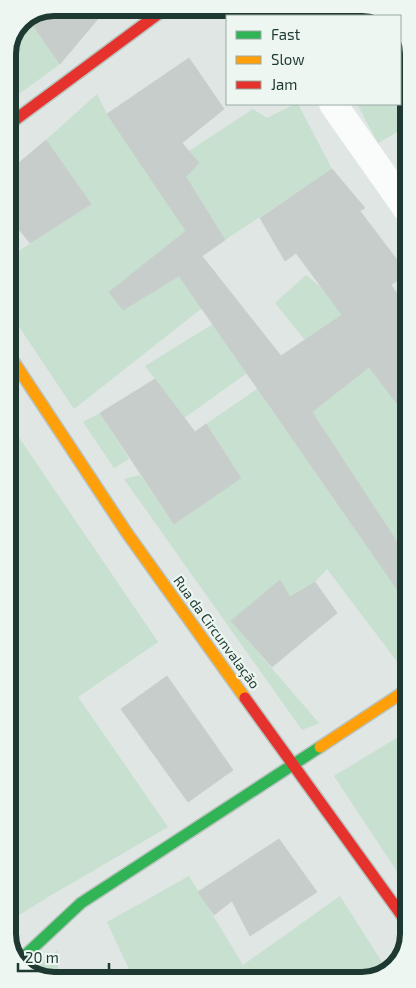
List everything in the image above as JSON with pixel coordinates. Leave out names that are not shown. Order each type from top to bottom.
[{"type":"street","points":[[16,119],[155,16]]},
{"type":"street","points":[[334,105],[400,200]]},
{"type":"street","name":"Rua da Circunvalação","points":[[16,365],[127,533],[400,913]]},
{"type":"street","points":[[24,957],[81,903],[400,694]]},
{"type":"green space","points":[[32,24],[60,64],[16,96],[16,52],[20,38],[27,27]]},
{"type":"green space","points":[[97,94],[107,114],[187,230],[109,292],[123,309],[179,276],[202,308],[74,409],[16,322],[16,253],[91,204],[46,140]]},
{"type":"green space","points":[[293,105],[299,105],[332,169],[225,240],[186,177],[199,163],[189,151],[253,109],[267,118]]},
{"type":"green space","points":[[358,105],[400,105],[400,130],[378,143]]},
{"type":"green space","points":[[306,275],[324,290],[344,317],[344,334],[400,408],[400,540],[397,542],[312,412],[342,388],[275,303]]},
{"type":"green space","points":[[213,324],[247,373],[184,418],[145,366]]},
{"type":"green space","points":[[257,389],[400,594],[400,665],[327,569],[315,582],[290,597],[280,580],[231,621],[319,723],[302,730],[124,479],[140,475],[174,524],[241,478],[206,424]]},
{"type":"green space","points":[[100,413],[129,459],[114,468],[83,422]]},
{"type":"green space","points":[[16,433],[158,642],[78,697],[168,827],[16,917]]},
{"type":"green space","points":[[400,736],[400,876],[334,776]]},
{"type":"green space","points":[[189,876],[243,965],[340,896],[384,965],[374,970],[361,972],[130,972],[107,922]]},
{"type":"green space","points":[[58,950],[58,972],[36,967]]},
{"type":"building","points":[[55,16],[100,16],[60,64],[32,24],[40,19]]},
{"type":"building","points":[[189,58],[224,109],[182,143],[199,163],[186,177],[225,240],[202,256],[281,356],[342,315],[296,253],[285,261],[260,218],[332,169],[365,208],[360,211],[400,264],[400,278],[391,285],[400,297],[400,408],[369,367],[312,412],[397,542],[400,540],[400,594],[179,276],[123,310],[109,292],[186,231],[107,114]]},
{"type":"building","points":[[46,140],[91,204],[30,243],[16,226],[16,165]]},
{"type":"building","points":[[155,379],[195,432],[206,424],[241,478],[174,524],[100,413]]},
{"type":"building","points":[[280,580],[290,597],[315,582],[337,613],[272,667],[231,621]]},
{"type":"building","points":[[167,676],[233,770],[188,802],[121,709]]},
{"type":"building","points":[[279,839],[317,892],[250,936],[232,901],[214,915],[198,892]]},
{"type":"traffic: fast","points":[[24,957],[81,903],[320,747]]},
{"type":"traffic: slow","points":[[16,365],[127,533],[245,698]]},
{"type":"traffic: slow","points":[[320,747],[400,694]]},
{"type":"traffic: jam","points":[[16,119],[155,16]]},
{"type":"traffic: jam","points":[[245,698],[400,913]]}]
